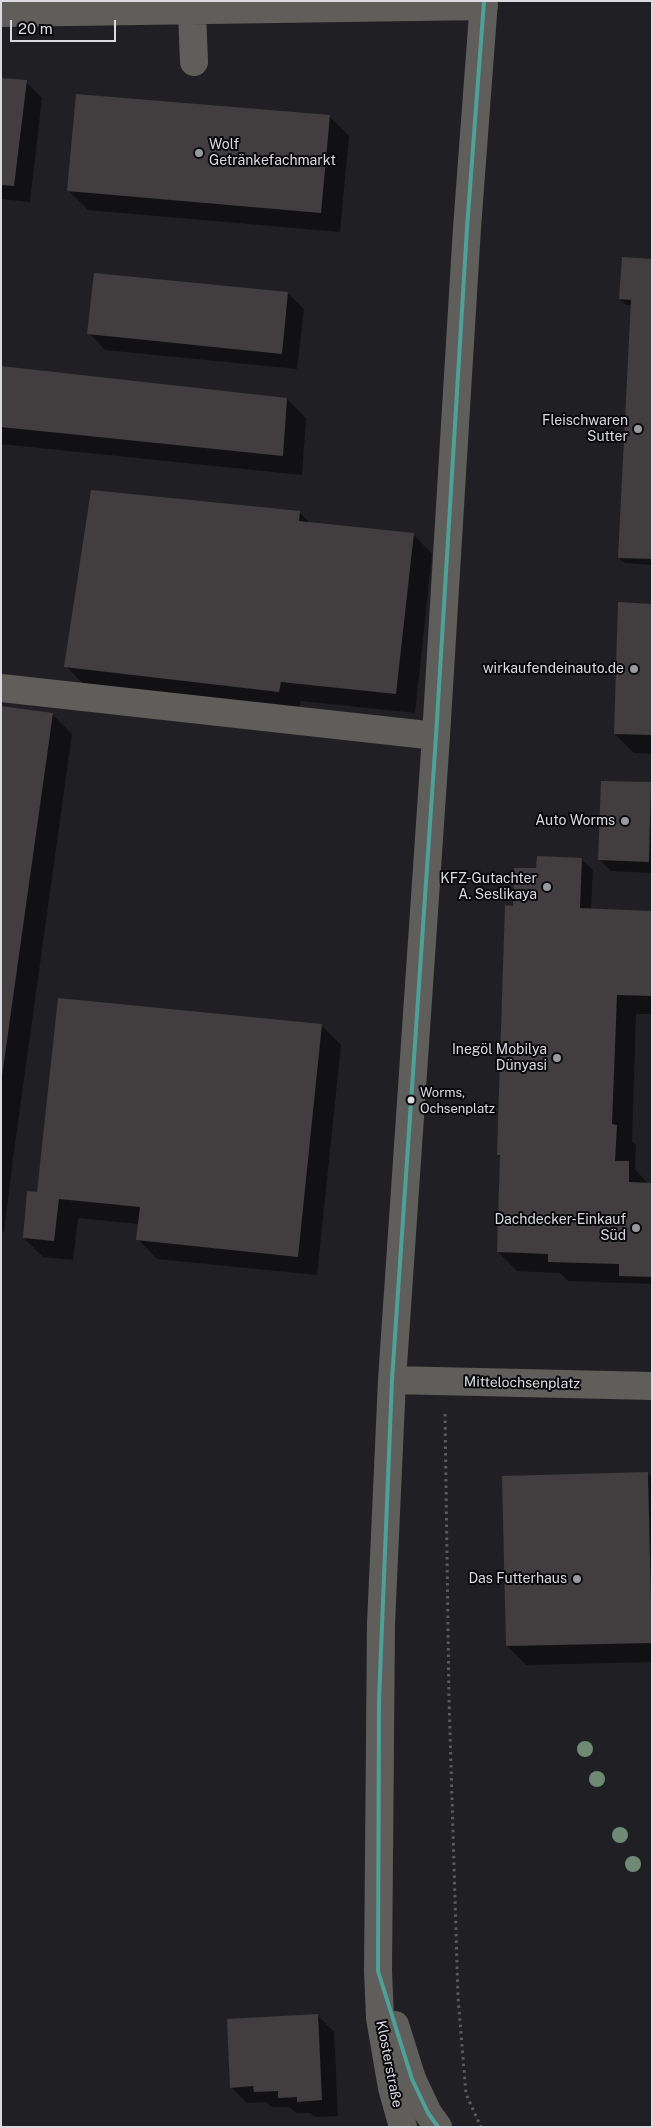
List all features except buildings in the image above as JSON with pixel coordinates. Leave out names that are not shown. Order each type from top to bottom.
[{"type":"street","points":[[1,14],[192,12],[484,4]]},
{"type":"street","name":"Klosterstraße","points":[[403,2127],[392,2088],[380,2018],[378,1971],[379,1700],[392,1380],[436,736],[466,228],[484,4]]},
{"type":"street","points":[[192,12],[194,62]]},
{"type":"street","points":[[1,688],[436,736]]},
{"type":"street","name":"Mittelochsenplatz","points":[[392,1380],[652,1386]]},
{"type":"street","name":"Klosterstraße","points":[[378,1971],[412,2079],[428,2113],[438,2127]]},
{"type":"path","points":[[444,1381],[449,1699],[458,1997],[466,2094],[481,2127]]},
{"type":"transit line","points":[[438,2127],[428,2113],[412,2079],[378,1971],[379,1700],[392,1380],[436,736],[467,228],[484,1]]},
{"type":"place","name":"Wolf Getränkefachmarkt","points":[[199,153]]},
{"type":"place","name":"Fleischwaren Sutter","points":[[638,429]]},
{"type":"place","name":"wirkaufendeinauto.de","points":[[634,669]]},
{"type":"place","name":"Auto Worms","points":[[625,821]]},
{"type":"place","name":"KFZ-Gutachter A. Seslikaya","points":[[547,887]]},
{"type":"place","name":"Inegöl Mobilya Dünyasi","points":[[557,1058]]},
{"type":"place","name":"Worms, Ochsenplatz","points":[[411,1100]]},
{"type":"place","name":"Dachdecker-Einkauf Süd","points":[[636,1228]]},
{"type":"place","name":"Das Futterhaus","points":[[577,1579]]}]
